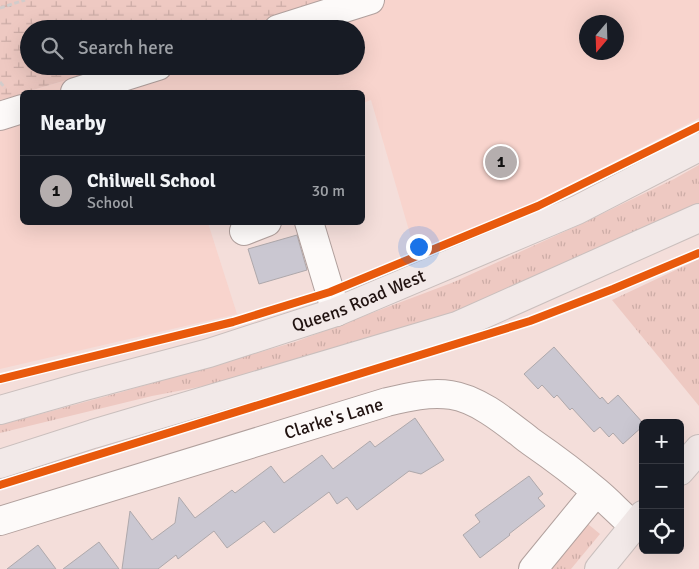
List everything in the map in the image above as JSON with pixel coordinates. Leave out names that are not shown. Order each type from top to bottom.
[{"type":"main road","name":"Queens Road West","points":[[0,410],[209,353],[336,312],[577,210],[699,147]]},
{"type":"main road","points":[[0,464],[93,434],[457,326],[699,218]]},
{"type":"main road","points":[[684,466],[699,449]]},
{"type":"main road","points":[[599,569],[638,521]]},
{"type":"street","points":[[307,20],[370,0]]},
{"type":"street","points":[[81,90],[129,75]]},
{"type":"street","points":[[0,116],[20,110]]},
{"type":"street","points":[[310,225],[336,312]]},
{"type":"street","name":"Clarke's Lane","points":[[0,521],[387,402],[414,395],[435,394],[452,395],[470,401],[491,413],[638,521]]},
{"type":"street","points":[[533,569],[596,492]]},
{"type":"path","points":[[0,8],[25,0]]},
{"type":"shaded area","points":[[334,0],[699,0],[699,118],[525,207],[415,251],[371,100],[365,102],[365,90],[33,90],[84,75],[365,75],[365,20],[268,20]]},
{"type":"shaded area","points":[[20,95],[20,225],[209,225],[237,314],[0,369],[0,100]]},
{"type":"green space","points":[[0,0],[334,0],[268,20],[20,20],[20,75],[84,75],[33,90],[20,90],[20,95],[0,100]]},
{"type":"green space","points":[[699,165],[699,205],[464,308],[422,323],[220,383],[152,396],[0,433],[0,425],[295,342],[454,282],[579,225]]},
{"type":"green space","points":[[699,259],[699,406],[612,300]]},
{"type":"green space","points":[[588,524],[600,534],[571,569],[550,569]]},
{"type":"building","points":[[297,235],[307,270],[259,284],[248,249]]},
{"type":"building","points":[[554,347],[600,399],[602,397],[608,404],[618,395],[639,419],[639,430],[623,444],[613,433],[609,437],[600,427],[594,432],[557,395],[554,398],[542,385],[538,389],[524,374]]},
{"type":"building","points":[[415,418],[444,460],[421,474],[409,471],[357,510],[347,497],[337,504],[329,492],[274,533],[264,521],[227,548],[214,531],[178,559],[176,555],[158,569],[122,569],[130,511],[152,540],[175,523],[179,497],[195,518],[232,490],[235,493],[271,466],[284,483],[322,455],[333,469],[370,441],[375,447]]},
{"type":"building","points":[[529,476],[543,494],[538,498],[545,506],[480,558],[463,535],[480,522],[475,515]]},
{"type":"building","points":[[99,542],[119,569],[63,569]]},
{"type":"building","points":[[38,545],[56,569],[7,569]]},
{"type":"cycle path","points":[[0,379],[233,322],[330,292],[538,206],[699,126]]},
{"type":"cycle path","points":[[0,485],[530,321],[699,253]]},
{"type":"place","name":"Chilwell School","points":[[501,162]]}]
